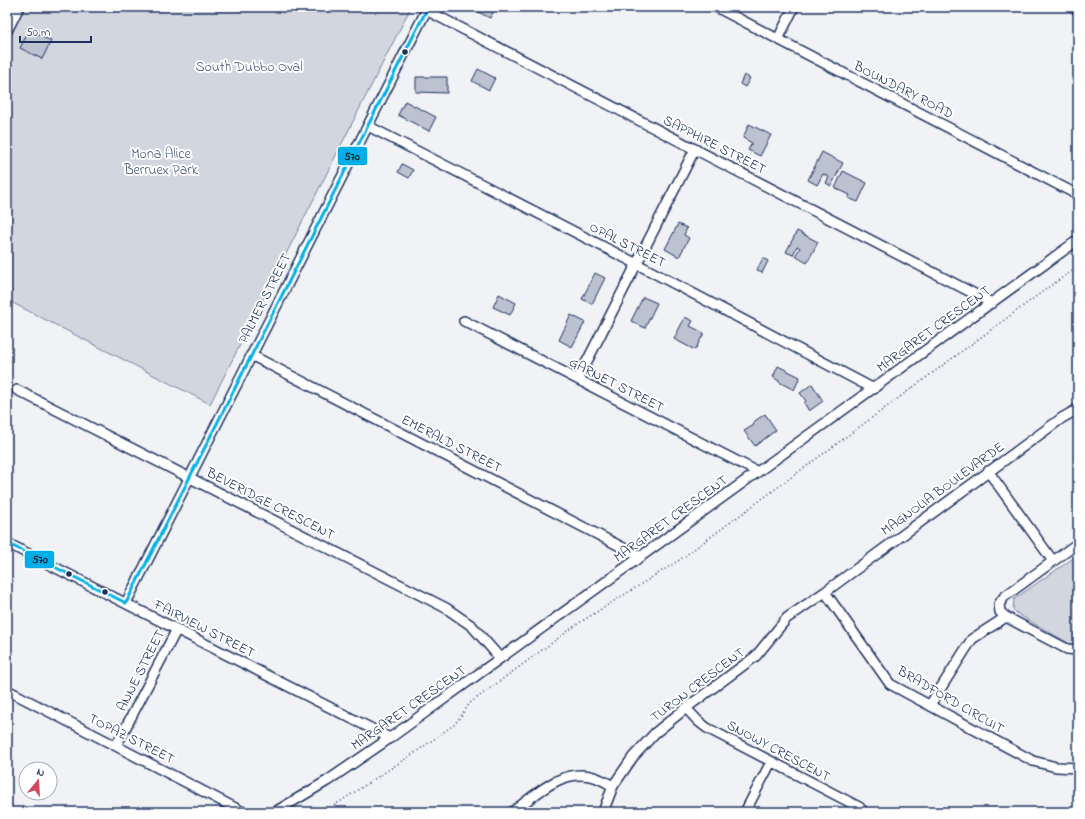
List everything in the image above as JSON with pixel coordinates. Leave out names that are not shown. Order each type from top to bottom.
[{"type":"street","points":[[7,31],[19,7]]},
{"type":"street","name":"BOUNDARY ROAD","points":[[716,7],[1078,195]]},
{"type":"street","points":[[778,39],[794,7]]},
{"type":"street","points":[[1073,7],[1078,10]]},
{"type":"street","name":"PALMER STREET","points":[[126,603],[427,8]]},
{"type":"street","name":"SAPPHIRE STREET","points":[[427,8],[992,303]]},
{"type":"street","name":"OPAL STREET","points":[[368,126],[637,264],[874,389]]},
{"type":"street","points":[[578,379],[695,149]]},
{"type":"street","name":"MARGARET CRESCENT","points":[[275,812],[327,781],[390,738],[1078,240]]},
{"type":"street","name":"GARNET STREET","points":[[464,321],[758,472]]},
{"type":"street","name":"EMERALD STREET","points":[[251,355],[641,557]]},
{"type":"street","name":"BEVERIDGE CRESCENT","points":[[17,390],[446,608],[472,626],[500,658]]},
{"type":"street","name":"MAGNOLIA BOULEVARDE","points":[[825,592],[988,471],[1078,408]]},
{"type":"street","points":[[988,471],[1053,561]]},
{"type":"street","name":"FAIRVIEW STREET","points":[[7,543],[390,738]]},
{"type":"street","points":[[1078,543],[1004,597],[999,604],[1000,612],[1006,617],[1066,649],[1078,650]]},
{"type":"street","name":"BRADFORD CIRCUIT","points":[[825,592],[890,684],[1033,760],[1056,767],[1078,768]]},
{"type":"street","name":"TURON CRESCENT","points":[[603,812],[614,786],[633,757],[656,733],[686,708],[756,656],[787,618],[825,592]]},
{"type":"street","points":[[930,705],[972,638],[1006,617]]},
{"type":"street","name":"ANNE STREET","points":[[116,746],[177,629]]},
{"type":"street","name":"TOPAZ STREET","points":[[7,690],[243,812]]},
{"type":"street","name":"SNOWY CRESCENT","points":[[686,708],[698,722],[707,728],[858,807],[864,812]]},
{"type":"street","points":[[745,812],[771,762]]},
{"type":"street","points":[[512,812],[558,780],[567,776],[583,774],[614,786]]},
{"type":"path","points":[[324,812],[450,728],[455,724],[470,703],[553,642],[579,623],[678,561],[1078,267]]},
{"type":"green space","name":"Mona Alice Berruex Park","points":[[7,7],[411,7],[210,404],[7,300]]},
{"type":"green space","points":[[1078,555],[1078,643],[1070,644],[1013,610],[1014,599]]},
{"type":"building","points":[[468,7],[496,7],[490,18]]},
{"type":"building","points":[[29,30],[51,41],[42,59],[20,48]]},
{"type":"building","points":[[478,69],[495,78],[489,90],[472,81]]},
{"type":"building","points":[[744,75],[750,78],[745,87],[740,84]]},
{"type":"building","points":[[416,77],[447,77],[447,93],[416,92]]},
{"type":"building","points":[[405,101],[436,117],[429,131],[398,115]]},
{"type":"building","points":[[749,124],[771,135],[760,156],[748,150],[752,143],[743,138]]},
{"type":"building","points":[[822,152],[843,163],[831,186],[826,183],[829,177],[823,174],[817,185],[808,180]]},
{"type":"building","points":[[402,164],[413,170],[409,178],[398,172]]},
{"type":"building","points":[[843,171],[867,183],[858,202],[848,198],[850,195],[835,188]]},
{"type":"building","points":[[678,224],[687,228],[684,235],[689,238],[679,257],[665,249]]},
{"type":"building","points":[[797,231],[818,242],[807,263],[795,256],[800,248],[797,246],[793,255],[786,252]]},
{"type":"building","points":[[763,258],[768,261],[762,273],[757,270]]},
{"type":"building","points":[[595,273],[605,278],[592,304],[582,299]]},
{"type":"building","points":[[499,294],[516,303],[510,315],[493,307]]},
{"type":"building","points":[[643,297],[657,303],[645,328],[631,321]]},
{"type":"building","points":[[571,315],[585,322],[572,347],[559,340]]},
{"type":"building","points":[[685,317],[693,321],[690,326],[704,333],[695,350],[674,339]]},
{"type":"building","points":[[778,366],[800,377],[794,390],[773,377]]},
{"type":"building","points":[[812,384],[823,401],[809,411],[804,403],[806,401],[800,393]]},
{"type":"building","points":[[765,414],[776,430],[755,446],[744,431],[754,425],[752,423]]},
{"type":"transit line","name":"570","points":[[126,603],[428,7]]},
{"type":"transit line","name":"570","points":[[7,543],[126,603]]},
{"type":"park label","name":"South Dubbo Oval","points":[[249,66]]}]
